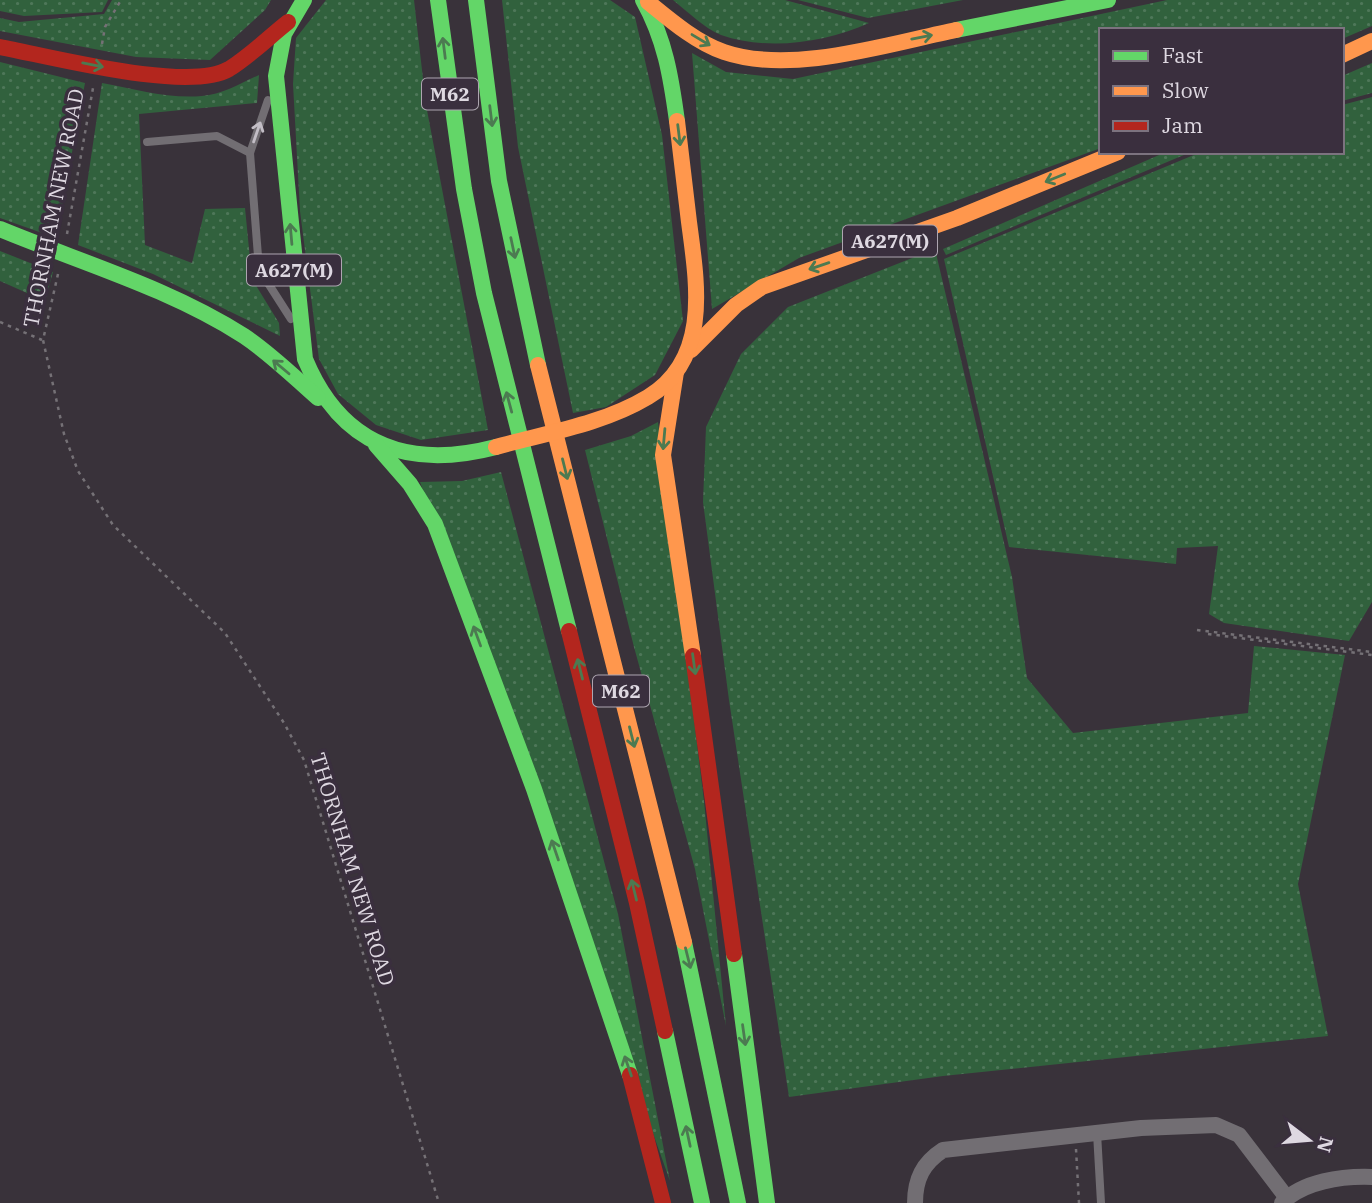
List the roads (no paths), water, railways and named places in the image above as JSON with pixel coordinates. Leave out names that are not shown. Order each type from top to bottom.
[{"type":"highway","name":"A627(M)","points":[[0,47],[136,73],[184,78],[212,75],[249,56],[304,0]]},
{"type":"highway","name":"M62","points":[[438,0],[464,189],[484,293],[638,903],[702,1203]]},
{"type":"highway","name":"M62","points":[[476,0],[499,181],[532,340],[696,989],[738,1203]]},
{"type":"highway","name":"A627(M)","points":[[645,0],[671,21],[723,52],[774,61],[848,52],[1108,0]]},
{"type":"highway","name":"A627(M)","points":[[645,0],[669,60],[698,292],[695,330],[679,366]]},
{"type":"highway","name":"A627(M)","points":[[293,12],[280,47],[276,76],[300,334],[309,370],[333,411]]},
{"type":"highway","points":[[1344,54],[1372,41]]},
{"type":"highway","name":"A627(M)","points":[[0,229],[171,296],[246,337],[372,441],[407,454],[448,457],[632,409],[651,397],[730,311],[762,287],[957,218],[1113,154]]},
{"type":"highway","points":[[679,366],[664,438],[665,479],[683,579],[767,1203]]},
{"type":"highway","points":[[372,441],[410,484],[435,524],[534,789],[635,1089],[663,1203]]},
{"type":"street","points":[[915,1203],[921,1172],[930,1159],[943,1150],[1097,1133],[1216,1125],[1231,1129],[1251,1148],[1285,1200],[1293,1191],[1318,1183],[1372,1177]]},
{"type":"lane","points":[[276,76],[250,153],[259,269],[300,334]]},
{"type":"lane","points":[[147,142],[217,136],[250,153]]},
{"type":"lane","points":[[1097,1133],[1101,1203]]}]
